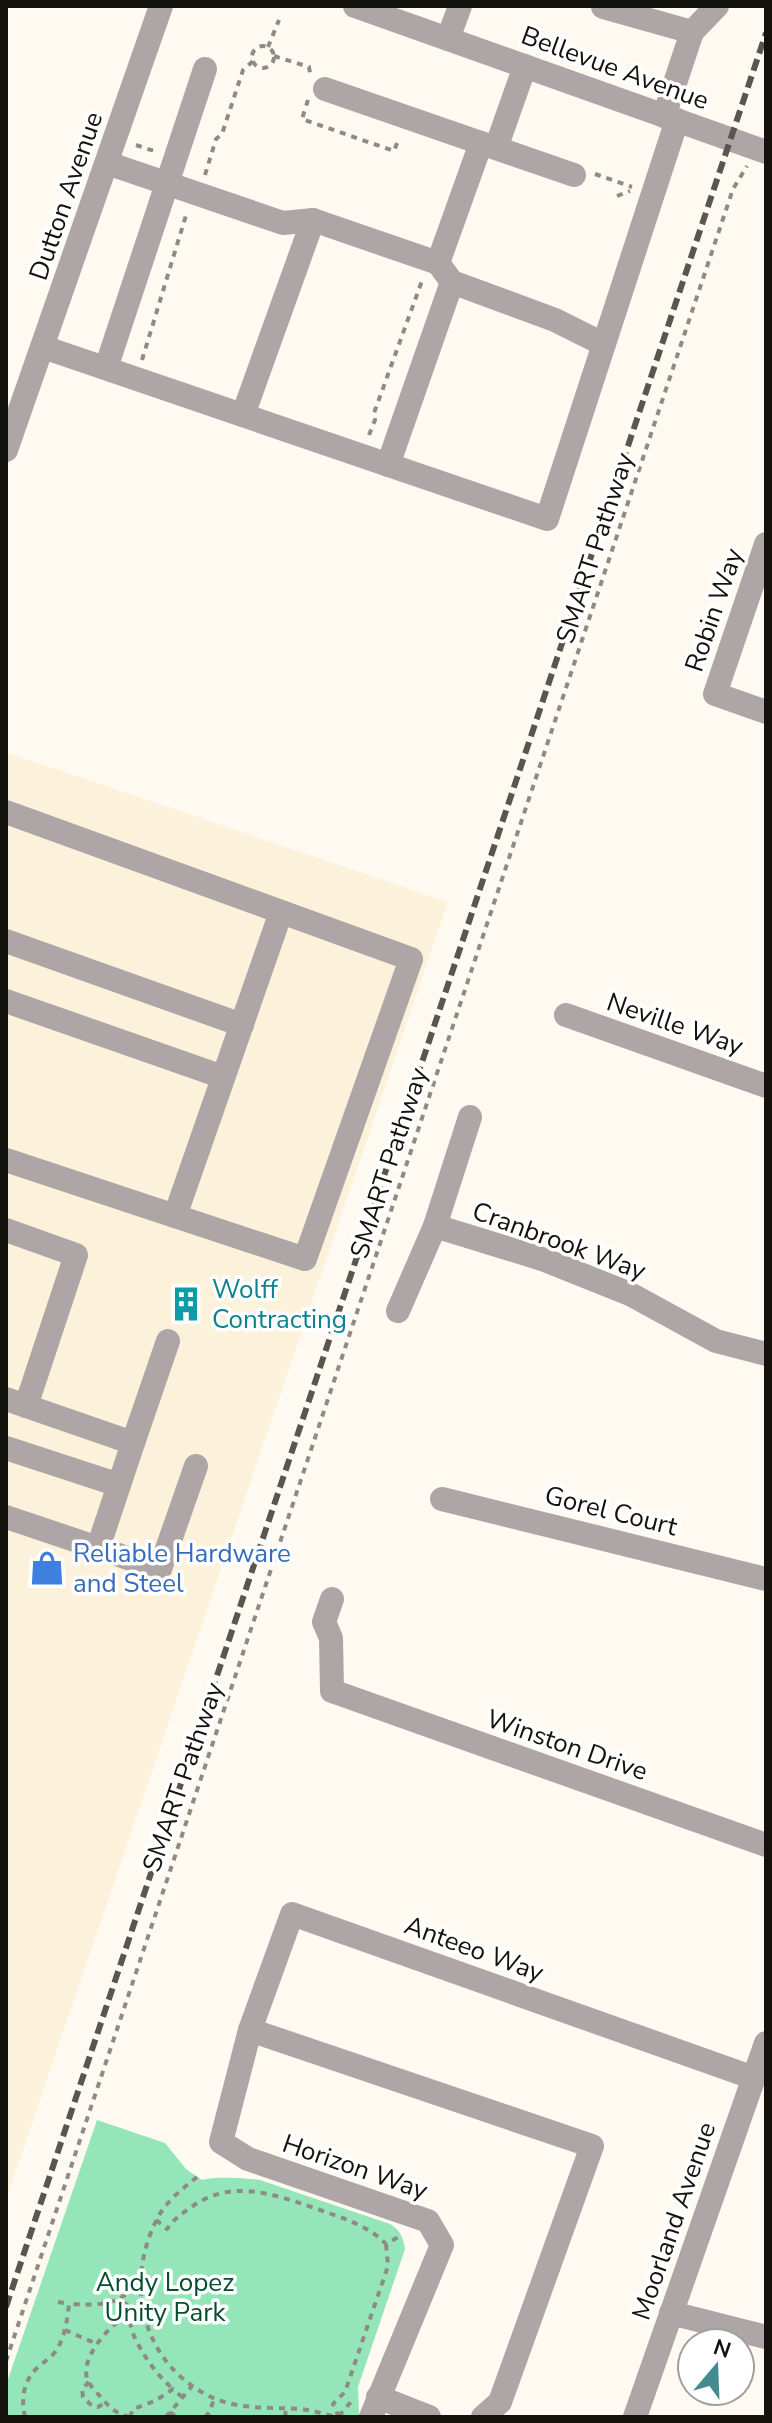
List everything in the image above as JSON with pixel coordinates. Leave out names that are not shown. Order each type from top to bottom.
[{"type":"street","name":"Dutton Avenue","points":[[6,450],[161,6]]},
{"type":"street","name":"Bellevue Avenue","points":[[355,6],[391,12],[448,39],[671,118],[758,156]]},
{"type":"street","points":[[448,39],[460,6]]},
{"type":"street","points":[[43,347],[547,519],[671,118],[692,32],[717,6]]},
{"type":"street","points":[[603,7],[692,32]]},
{"type":"street","points":[[388,465],[440,268],[488,145],[525,66]]},
{"type":"street","points":[[106,368],[205,69]]},
{"type":"street","points":[[325,89],[574,175]]},
{"type":"street","points":[[107,163],[283,223],[313,220],[440,268],[603,344]]},
{"type":"street","points":[[243,415],[313,220]]},
{"type":"street","name":"Robin Way","points":[[766,544],[715,694],[766,712]]},
{"type":"street","points":[[6,812],[411,959],[305,1259],[6,1160]]},
{"type":"street","points":[[175,1216],[281,912]]},
{"type":"street","points":[[6,941],[242,1025]]},
{"type":"street","points":[[6,1001],[223,1077]]},
{"type":"street","name":"Neville Way","points":[[566,1015],[766,1086]]},
{"type":"street","name":"Cranbrook Way","points":[[470,1117],[435,1226],[545,1260],[630,1294],[716,1341],[766,1354]]},
{"type":"street","points":[[398,1311],[435,1226]]},
{"type":"street","points":[[6,1230],[76,1255],[16,1403],[133,1443]]},
{"type":"street","points":[[98,1548],[168,1341]]},
{"type":"street","points":[[6,1448],[119,1485]]},
{"type":"street","points":[[6,1517],[160,1569],[196,1466]]},
{"type":"street","name":"Gorel Court","points":[[442,1499],[766,1579]]},
{"type":"street","name":"Winston Drive","points":[[332,1599],[324,1622],[331,1638],[332,1691],[766,1845]]},
{"type":"street","name":"Anteeo Way","points":[[250,2030],[292,1914],[754,2078]]},
{"type":"street","points":[[250,2030],[592,2146],[500,2402],[483,2417]]},
{"type":"street","name":"Horizon Way","points":[[250,2030],[221,2142],[248,2159],[428,2221],[442,2245],[369,2403]]},
{"type":"street","name":"Moorland Avenue","points":[[635,2417],[766,2043]]},
{"type":"street","points":[[671,2313],[766,2337]]},
{"type":"street","points":[[369,2403],[429,2417]]},
{"type":"path","points":[[268,47],[279,20]]},
{"type":"path","points":[[262,46],[268,47],[274,56],[269,66],[258,67],[253,61],[255,48],[262,46]]},
{"type":"path","points":[[203,179],[243,70],[253,61]]},
{"type":"path","points":[[136,145],[163,154]]},
{"type":"path","name":"SMART Pathway","points":[[6,2361],[733,189],[741,171],[758,156]]},
{"type":"path","points":[[200,162],[208,165]]},
{"type":"path","points":[[574,175],[588,171],[636,188],[617,196]]},
{"type":"path","points":[[136,379],[190,202]]},
{"type":"path","points":[[362,456],[375,420],[374,413],[440,268]]},
{"type":"path","points":[[143,2317],[140,2296],[143,2252],[156,2220],[175,2195],[197,2177]]},
{"type":"path","points":[[156,2220],[167,2229],[184,2212],[214,2194],[256,2190],[366,2227],[386,2244],[388,2266],[382,2288],[345,2392],[333,2404],[337,2417]]},
{"type":"path","points":[[386,2244],[402,2235]]},
{"type":"path","points":[[58,2302],[120,2300],[130,2293],[141,2277]]},
{"type":"path","points":[[120,2300],[138,2310],[156,2345],[176,2373],[214,2398],[251,2410],[312,2410],[337,2417],[369,2403]]},
{"type":"path","points":[[120,2300],[145,2358],[182,2397]]},
{"type":"path","points":[[25,2417],[23,2399],[29,2379],[38,2367],[54,2355],[65,2330],[69,2304]]},
{"type":"path","points":[[127,2315],[108,2329],[97,2344],[86,2368],[89,2382],[105,2403],[116,2412],[130,2417],[133,2409],[155,2401],[173,2389]]},
{"type":"path","points":[[65,2330],[97,2344]]},
{"type":"path","points":[[89,2382],[82,2389],[83,2397],[93,2407],[105,2403]]},
{"type":"path","points":[[166,2417],[192,2386]]},
{"type":"path","points":[[205,2417],[214,2398]]},
{"type":"path","points":[[285,2417],[286,2408]]},
{"type":"path","points":[[170,2412],[176,2417]]},
{"type":"path","points":[[210,2412],[216,2417]]},
{"type":"shaded area","points":[[6,752],[448,902],[6,2200]]},
{"type":"green space","name":"Andy Lopez Unity Park","points":[[97,2120],[165,2143],[186,2169],[202,2180],[260,2180],[397,2229],[405,2249],[358,2387],[359,2413],[373,2417],[6,2417],[6,2385]]},
{"type":"railway","points":[[6,2307],[766,33]]},
{"type":"place","name":"Wolff Contracting","points":[[186,1304]]},
{"type":"place","name":"Reliable Hardware and Steel","points":[[47,1568]]}]
